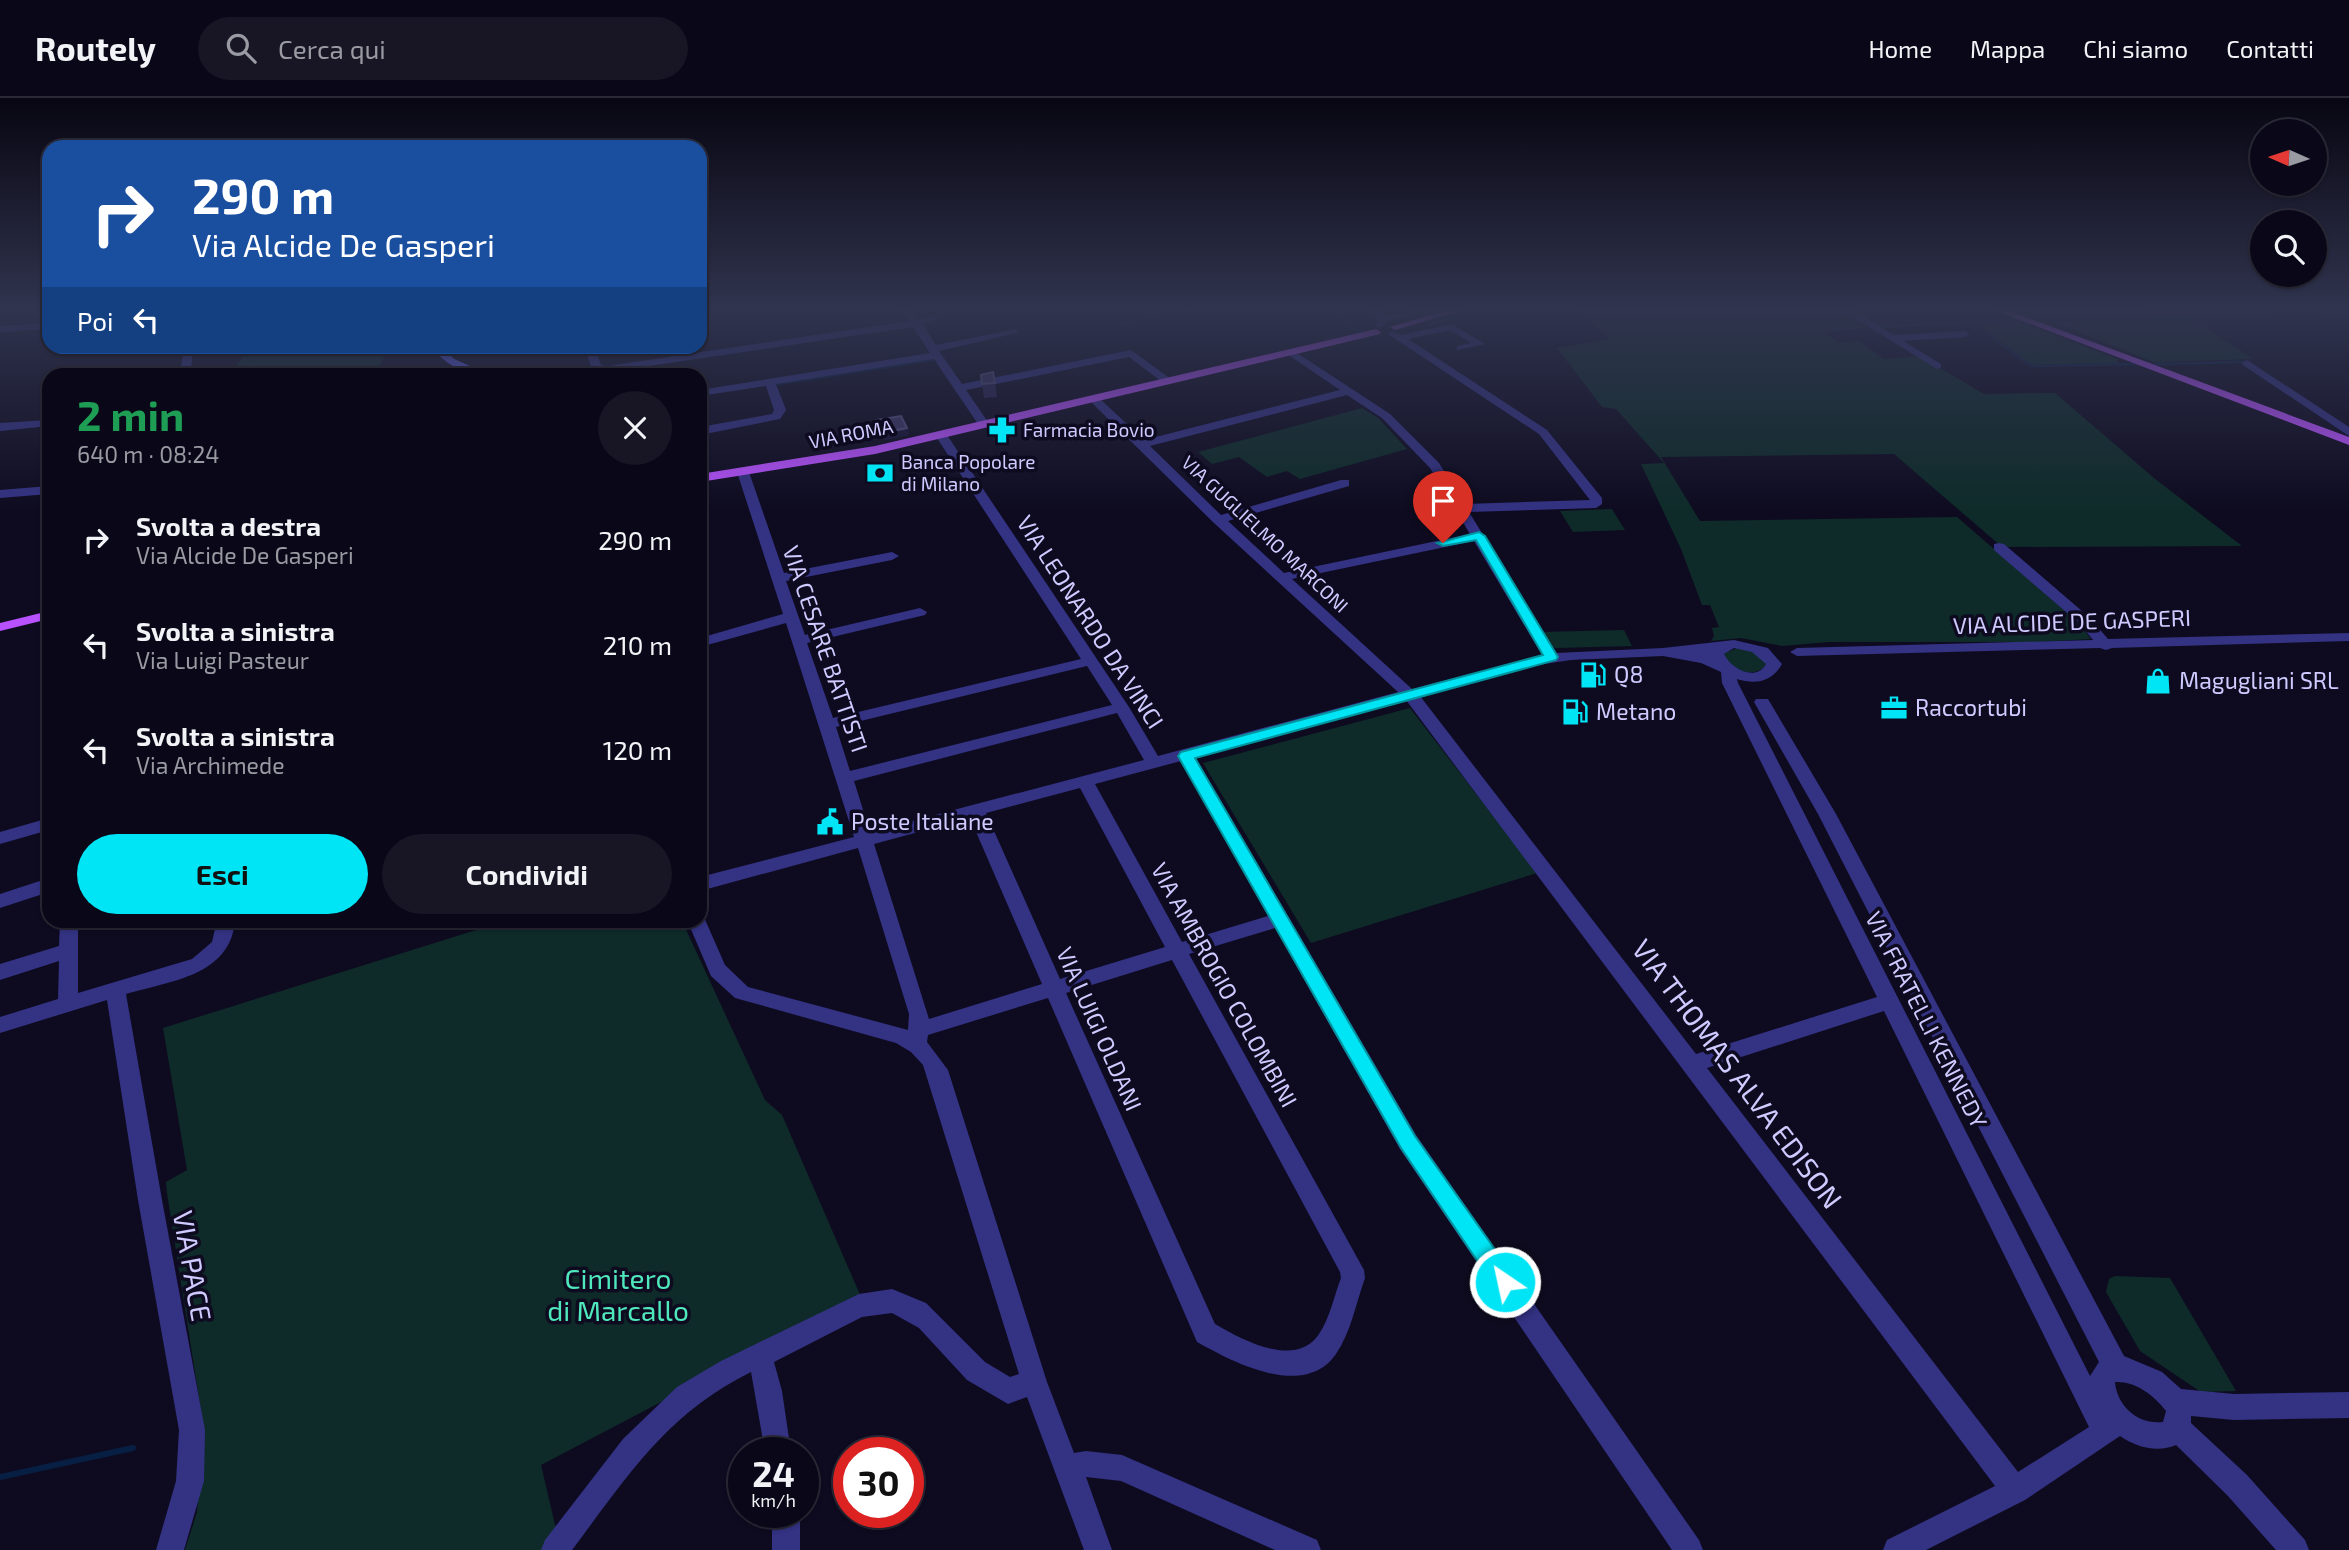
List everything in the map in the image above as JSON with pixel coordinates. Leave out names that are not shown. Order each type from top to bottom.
[{"type":"main road","name":"VIA ROMA","points":[[707,477],[833,458],[1190,377]]},
{"type":"main road","points":[[2177,377],[2349,441]]},
{"type":"main road","points":[[0,627],[42,617]]},
{"type":"street","points":[[707,392],[799,377]]},
{"type":"street","points":[[952,377],[984,425]]},
{"type":"street","points":[[959,388],[1014,377]]},
{"type":"street","points":[[1162,377],[1169,382]]},
{"type":"street","points":[[1327,377],[1386,416],[1435,466],[1551,657]]},
{"type":"street","points":[[1461,377],[1543,432],[1596,498],[1596,504],[1462,508]]},
{"type":"street","points":[[2267,377],[2349,432]]},
{"type":"street","points":[[707,430],[776,417],[780,410],[770,382]]},
{"type":"street","points":[[1140,445],[1348,391]]},
{"type":"street","name":"VIA GUGLIELMO MARCONI","points":[[1094,399],[1219,520],[1411,695]]},
{"type":"street","points":[[0,427],[42,424]]},
{"type":"street","name":"VIA LEONARDO DA VINCI","points":[[941,435],[1155,764]]},
{"type":"street","name":"VIA CESARE BATTISTI","points":[[743,472],[844,778],[918,1029]]},
{"type":"street","points":[[1219,520],[1345,483]]},
{"type":"street","points":[[0,494],[42,491]]},
{"type":"street","points":[[1283,577],[1479,536]]},
{"type":"street","points":[[1999,547],[2085,621],[2106,646]]},
{"type":"street","points":[[777,579],[892,556]]},
{"type":"street","points":[[798,641],[920,612]]},
{"type":"street","points":[[707,641],[790,617]]},
{"type":"street","name":"VIA ALCIDE DE GASPERI","points":[[1722,647],[1734,644],[1797,652],[2349,638]]},
{"type":"street","points":[[1752,646],[1772,659],[1772,671],[1762,702]]},
{"type":"street","points":[[707,882],[1551,657],[1722,647]]},
{"type":"street","points":[[1722,647],[1716,654],[1726,669]]},
{"type":"street","points":[[1663,652],[1705,659],[1726,669],[1755,677],[1772,671],[1785,657],[1797,652]]},
{"type":"street","points":[[827,724],[1090,661]]},
{"type":"street","name":"VIA FRATELLI KENNEDY","points":[[1726,669],[1743,681],[1762,702],[1827,814],[2116,1368]]},
{"type":"street","name":"VIA FRATELLI KENNEDY","points":[[1726,669],[1730,683],[1889,1001],[2112,1425]]},
{"type":"street","name":"VIA THOMAS ALVA EDISON","points":[[1411,695],[2015,1490]]},
{"type":"street","points":[[844,778],[1121,708]]},
{"type":"street","points":[[1186,756],[1408,1142],[1689,1550]]},
{"type":"street","name":"VIA AMBROGIO COLOMBINI","points":[[1085,782],[1352,1270],[1353,1278],[1331,1338],[1322,1351],[1304,1360],[1274,1362],[1233,1349],[1206,1332],[1175,1266]]},
{"type":"street","name":"VIA LUIGI OLDANI","points":[[976,811],[1175,1266]]},
{"type":"street","points":[[0,838],[42,826]]},
{"type":"street","points":[[0,901],[42,888]]},
{"type":"street","points":[[699,928],[719,975],[727,985],[742,993],[880,1030],[918,1029],[1281,919]]},
{"type":"street","points":[[68,1006],[69,928]]},
{"type":"street","points":[[0,1025],[199,964],[212,957],[219,949],[225,928]]},
{"type":"street","points":[[0,972],[69,950]]},
{"type":"street","name":"VIA PACE","points":[[116,991],[149,1200],[192,1430],[190,1481],[170,1550]]},
{"type":"street","points":[[1693,1064],[1889,1001]]},
{"type":"street","points":[[918,1029],[937,1070],[1034,1382],[1098,1550]]},
{"type":"street","points":[[555,1550],[645,1435],[678,1404],[727,1372],[845,1313],[876,1301],[909,1306],[976,1371],[1008,1391],[1034,1382]]},
{"type":"street","points":[[760,1357],[769,1391],[776,1437]]},
{"type":"street","points":[[2112,1425],[2101,1389],[2102,1379],[2107,1371],[2116,1368],[2136,1370],[2148,1376],[2176,1415],[2295,1550]]},
{"type":"street","points":[[2176,1415],[2234,1408],[2349,1405]]},
{"type":"street","points":[[1897,1550],[2015,1490],[2112,1425],[2150,1436],[2171,1434],[2176,1415]]},
{"type":"street","points":[[1068,1467],[1086,1464],[1122,1468],[1307,1550]]},
{"type":"street","points":[[786,1528],[786,1550]]},
{"type":"green space","points":[[1579,377],[1955,377],[1984,394],[2055,393],[2154,478],[2242,546],[2002,547],[1894,454],[1661,457],[1700,521],[1957,517],[2076,620],[2091,639],[2036,642],[1829,642],[1782,646],[1741,638],[1711,641],[1714,636],[1712,628],[1719,627],[1710,605],[1702,605],[1681,549],[1641,464],[1664,463],[1616,409],[1602,407]]},
{"type":"green space","points":[[1362,408],[1378,418],[1407,449],[1300,479],[1287,471],[1267,477],[1239,457],[1212,464],[1198,452]]},
{"type":"green space","points":[[1612,509],[1625,530],[1573,532],[1560,511]]},
{"type":"green space","points":[[1624,630],[1632,646],[1555,648],[1542,632]]},
{"type":"green space","points":[[1737,648],[1751,651],[1765,661],[1766,665],[1753,672],[1729,666],[1723,654]]},
{"type":"green space","points":[[1410,708],[1537,873],[1311,943],[1203,763]]},
{"type":"green space","name":"Cimitero di Marcallo","points":[[483,928],[685,928],[765,1100],[782,1115],[861,1297],[541,1465],[557,1533],[545,1550],[185,1550],[197,1512],[204,1430],[167,1193],[166,1182],[187,1170],[163,1028]]},
{"type":"green space","points":[[2115,1276],[2170,1278],[2236,1391],[2201,1392],[2140,1351],[2106,1292],[2109,1279]]},
{"type":"building","points":[[981,377],[994,377],[995,383],[982,384]]},
{"type":"building","points":[[901,416],[907,428],[883,433],[876,420]]},
{"type":"waterway","points":[[778,384],[824,377]]},
{"type":"waterway","points":[[0,1477],[133,1448]]},
{"type":"place","name":"Farmacia Bovio","points":[[1002,430]]},
{"type":"place","name":"Banca Popolare di Milano","points":[[880,473]]},
{"type":"place","name":"Q8","points":[[1593,675]]},
{"type":"place","name":"Magugliani SRL","points":[[2158,681]]},
{"type":"place","name":"Raccortubi","points":[[1894,708]]},
{"type":"place","name":"Metano","points":[[1575,712]]},
{"type":"place","name":"Poste Italiane","points":[[830,822]]},
{"type":"route","points":[[1443,543],[1479,536],[1551,657],[1186,756],[1408,1142],[1505,1282]]}]
